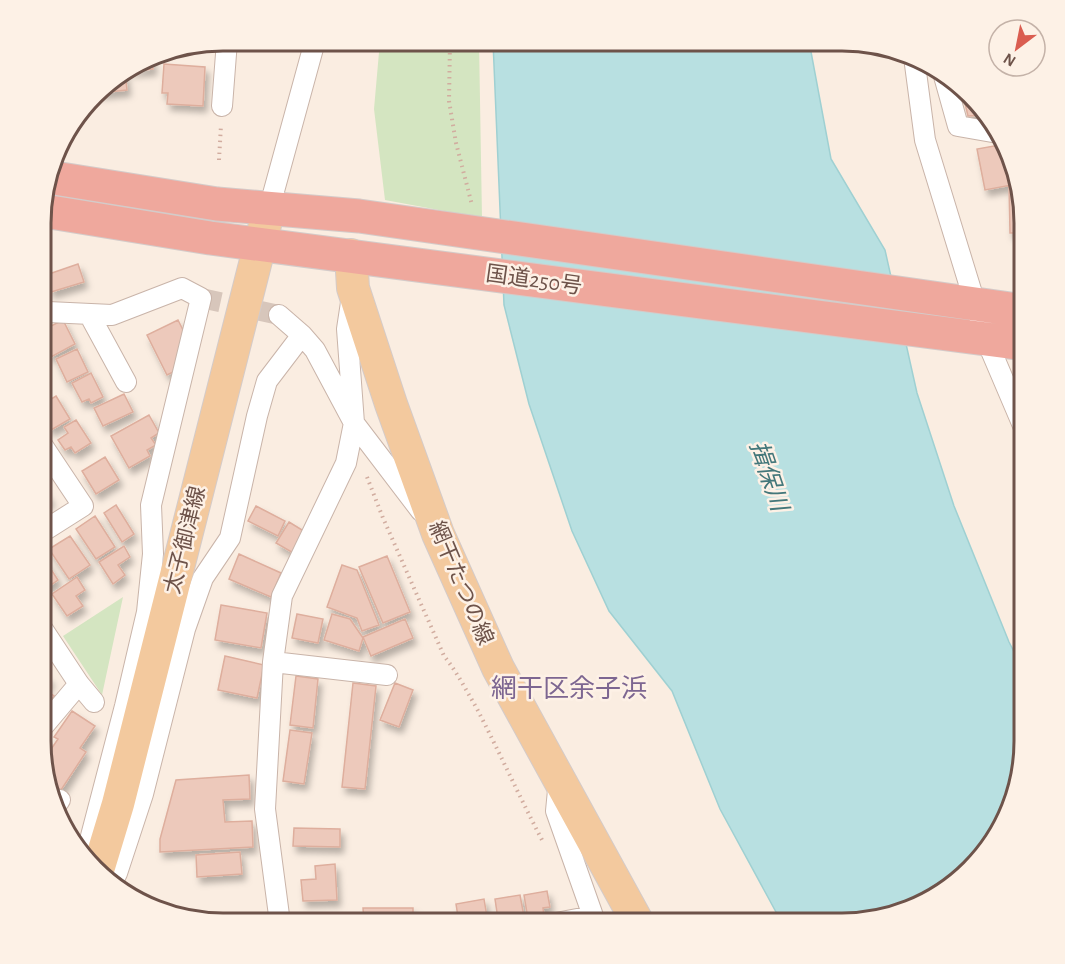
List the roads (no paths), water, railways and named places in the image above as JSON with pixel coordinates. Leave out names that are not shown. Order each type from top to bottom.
[{"type":"highway","name":"国道250号","points":[[57,178],[216,204],[359,216],[1014,310]]},
{"type":"highway","name":"国道250号","points":[[51,212],[210,238],[1014,343]]},
{"type":"main road","name":"太子御津線","points":[[101,861],[118,804],[269,209]]},
{"type":"main road","name":"網干たつの線","points":[[360,257],[353,288],[438,534],[498,668],[632,913]]},
{"type":"street","points":[[222,106],[226,51]]},
{"type":"street","points":[[269,209],[312,51]]},
{"type":"street","points":[[915,68],[925,140],[976,338],[1014,409]]},
{"type":"street","points":[[945,86],[958,126],[987,131]]},
{"type":"street","points":[[51,312],[111,315],[182,288],[201,298],[151,505],[153,554],[147,612],[88,847]]},
{"type":"street","points":[[279,913],[265,809],[273,662],[282,596],[346,463],[354,423],[346,329],[353,288]]},
{"type":"street","points":[[89,314],[126,382]]},
{"type":"street","points":[[279,315],[315,350],[354,423],[438,534]]},
{"type":"street","points":[[116,875],[143,794],[189,619],[203,578],[230,538],[267,381],[302,335]]},
{"type":"street","points":[[51,458],[82,506],[51,526]]},
{"type":"street","points":[[51,642],[94,702]]},
{"type":"street","points":[[273,662],[387,675]]},
{"type":"street","points":[[51,717],[79,684]]},
{"type":"street","points":[[559,780],[556,811],[592,913]]},
{"type":"water","name":"揖保川","points":[[493,51],[811,51],[831,159],[885,250],[917,393],[954,506],[1014,652],[1014,741],[1011,774],[996,817],[985,836],[964,863],[928,890],[908,900],[875,910],[853,913],[777,913],[720,809],[672,691],[609,611],[572,531],[529,404],[504,305]]},
{"type":"tunnel","points":[[201,298],[279,315]]},
{"type":"district","name":"網干区余子浜","points":[[569,689]]}]
